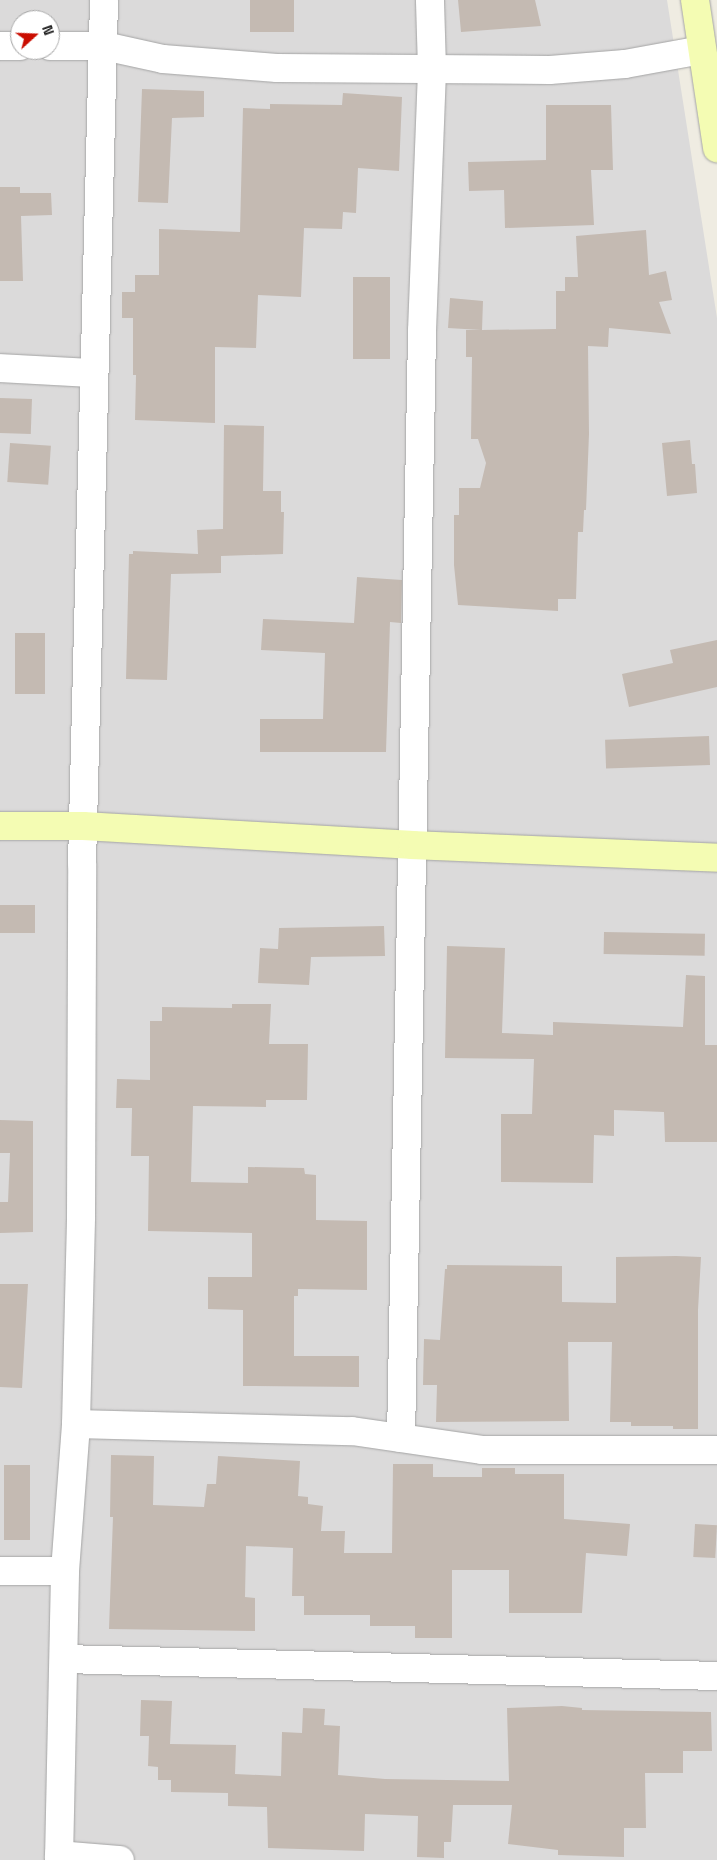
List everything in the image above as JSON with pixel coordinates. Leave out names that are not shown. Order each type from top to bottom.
[{"type":"street","points":[[104,0],[83,826],[81,1217],[76,1424],[64,1571],[64,1659],[59,1858],[120,1860]]},
{"type":"street","points":[[401,1438],[422,341],[432,69],[430,0]]},
{"type":"street","points":[[695,0],[717,148]]},
{"type":"street","points":[[60,46],[104,46],[163,59],[277,68],[550,70],[606,66],[702,50]]},
{"type":"street","points":[[0,368],[91,373]]},
{"type":"street","points":[[0,826],[83,826],[413,846],[717,858]]},
{"type":"street","points":[[76,1424],[352,1431],[482,1450],[717,1450]]},
{"type":"street","points":[[0,1571],[64,1571]]},
{"type":"street","points":[[64,1659],[717,1676]]},
{"type":"shaded area","points":[[0,0],[667,0],[717,318],[717,1860],[0,1860]]},
{"type":"building","points":[[250,0],[294,0],[294,32],[250,32]]},
{"type":"building","points":[[458,0],[535,0],[541,26],[461,32]]},
{"type":"building","points":[[142,89],[204,91],[204,117],[172,118],[168,203],[138,202]]},
{"type":"building","points":[[343,93],[402,97],[399,171],[358,168],[356,213],[343,212],[342,229],[304,228],[301,297],[258,295],[256,348],[215,347],[215,423],[135,420],[136,375],[133,375],[133,318],[122,318],[122,292],[135,292],[135,275],[159,275],[159,229],[240,232],[243,108],[270,109],[270,104],[342,105]]},
{"type":"building","points":[[546,105],[611,105],[613,170],[591,170],[594,225],[505,228],[504,190],[469,191],[468,162],[546,160]]},
{"type":"building","points":[[0,187],[20,187],[20,193],[51,193],[52,215],[21,216],[23,281],[0,281]]},
{"type":"building","points":[[646,230],[649,275],[666,271],[672,300],[659,302],[671,334],[609,328],[608,347],[588,346],[589,434],[586,510],[584,510],[583,532],[578,532],[576,599],[558,599],[558,611],[458,605],[454,565],[454,515],[459,515],[459,488],[480,488],[486,463],[478,439],[471,439],[472,357],[466,357],[466,330],[481,330],[448,328],[450,298],[483,301],[482,330],[556,329],[556,291],[565,291],[565,277],[578,277],[576,236]]},
{"type":"building","points":[[353,277],[390,277],[390,359],[353,359]]},
{"type":"building","points":[[0,398],[32,399],[31,434],[0,433]]},
{"type":"building","points":[[224,425],[264,426],[263,491],[281,491],[281,512],[284,512],[283,554],[221,556],[221,573],[171,574],[167,680],[126,679],[129,554],[133,554],[133,551],[198,554],[197,530],[223,529]]},
{"type":"building","points":[[690,440],[692,464],[695,464],[697,493],[667,496],[662,443]]},
{"type":"building","points":[[10,443],[51,446],[48,485],[7,482]]},
{"type":"building","points":[[357,577],[402,580],[401,623],[390,622],[386,752],[260,752],[260,719],[323,719],[325,653],[261,650],[263,619],[354,623]]},
{"type":"building","points":[[15,633],[45,633],[45,694],[15,694]]},
{"type":"building","points":[[717,640],[717,687],[629,707],[622,674],[673,663],[670,650]]},
{"type":"building","points":[[709,736],[710,765],[606,769],[605,740]]},
{"type":"building","points":[[0,905],[35,905],[35,933],[0,933]]},
{"type":"building","points":[[384,926],[385,956],[311,957],[309,985],[258,983],[260,948],[278,949],[279,928]]},
{"type":"building","points":[[604,932],[705,934],[705,956],[604,954]]},
{"type":"building","points":[[447,946],[505,948],[502,1033],[553,1035],[553,1022],[683,1027],[686,975],[705,976],[705,1045],[717,1045],[717,1142],[665,1142],[664,1112],[614,1110],[614,1136],[594,1135],[593,1183],[501,1182],[501,1114],[532,1114],[534,1059],[445,1058]]},
{"type":"building","points":[[232,1004],[271,1004],[269,1044],[308,1044],[307,1100],[266,1100],[266,1107],[193,1106],[191,1182],[248,1183],[248,1167],[304,1168],[305,1174],[316,1175],[316,1220],[367,1221],[367,1290],[298,1289],[298,1296],[294,1296],[294,1356],[359,1356],[359,1387],[243,1386],[243,1310],[208,1309],[208,1277],[252,1277],[252,1233],[148,1231],[149,1156],[131,1156],[132,1108],[116,1108],[117,1079],[150,1080],[150,1021],[162,1021],[162,1007],[232,1008]]},
{"type":"building","points":[[0,1120],[33,1121],[33,1232],[0,1233],[0,1202],[8,1202],[10,1153],[0,1153]]},
{"type":"building","points":[[616,1257],[701,1257],[698,1310],[698,1429],[673,1429],[673,1426],[631,1426],[631,1422],[610,1422],[612,1342],[568,1342],[569,1421],[436,1422],[437,1385],[423,1385],[424,1339],[440,1340],[445,1269],[447,1269],[447,1265],[562,1266],[562,1302],[616,1303]]},
{"type":"building","points":[[0,1284],[28,1284],[22,1388],[0,1387]]},
{"type":"building","points":[[111,1455],[154,1456],[153,1505],[204,1507],[207,1484],[216,1484],[218,1456],[300,1461],[298,1496],[308,1497],[308,1504],[323,1506],[321,1531],[345,1531],[344,1553],[392,1553],[393,1464],[433,1464],[433,1477],[482,1477],[482,1468],[515,1468],[515,1474],[564,1474],[564,1519],[630,1524],[627,1556],[586,1553],[582,1613],[509,1613],[509,1570],[452,1570],[452,1638],[415,1638],[415,1626],[370,1626],[370,1615],[304,1615],[304,1596],[292,1596],[293,1548],[246,1546],[245,1597],[255,1598],[255,1631],[109,1629],[113,1517],[110,1517]]},
{"type":"building","points":[[4,1465],[30,1465],[30,1540],[4,1540]]},
{"type":"building","points":[[695,1524],[717,1525],[715,1558],[693,1557]]},
{"type":"building","points":[[141,1700],[172,1701],[170,1744],[236,1745],[235,1774],[281,1776],[282,1732],[302,1733],[303,1708],[325,1709],[324,1725],[340,1726],[338,1775],[385,1779],[509,1781],[507,1708],[562,1706],[582,1708],[582,1710],[711,1712],[712,1751],[683,1751],[683,1773],[645,1773],[646,1828],[624,1828],[624,1857],[558,1855],[558,1850],[508,1844],[512,1805],[453,1805],[451,1842],[444,1842],[444,1858],[417,1857],[418,1816],[365,1814],[364,1851],[268,1848],[267,1807],[228,1806],[228,1793],[171,1792],[171,1780],[158,1780],[158,1767],[148,1766],[149,1736],[140,1736]]}]
